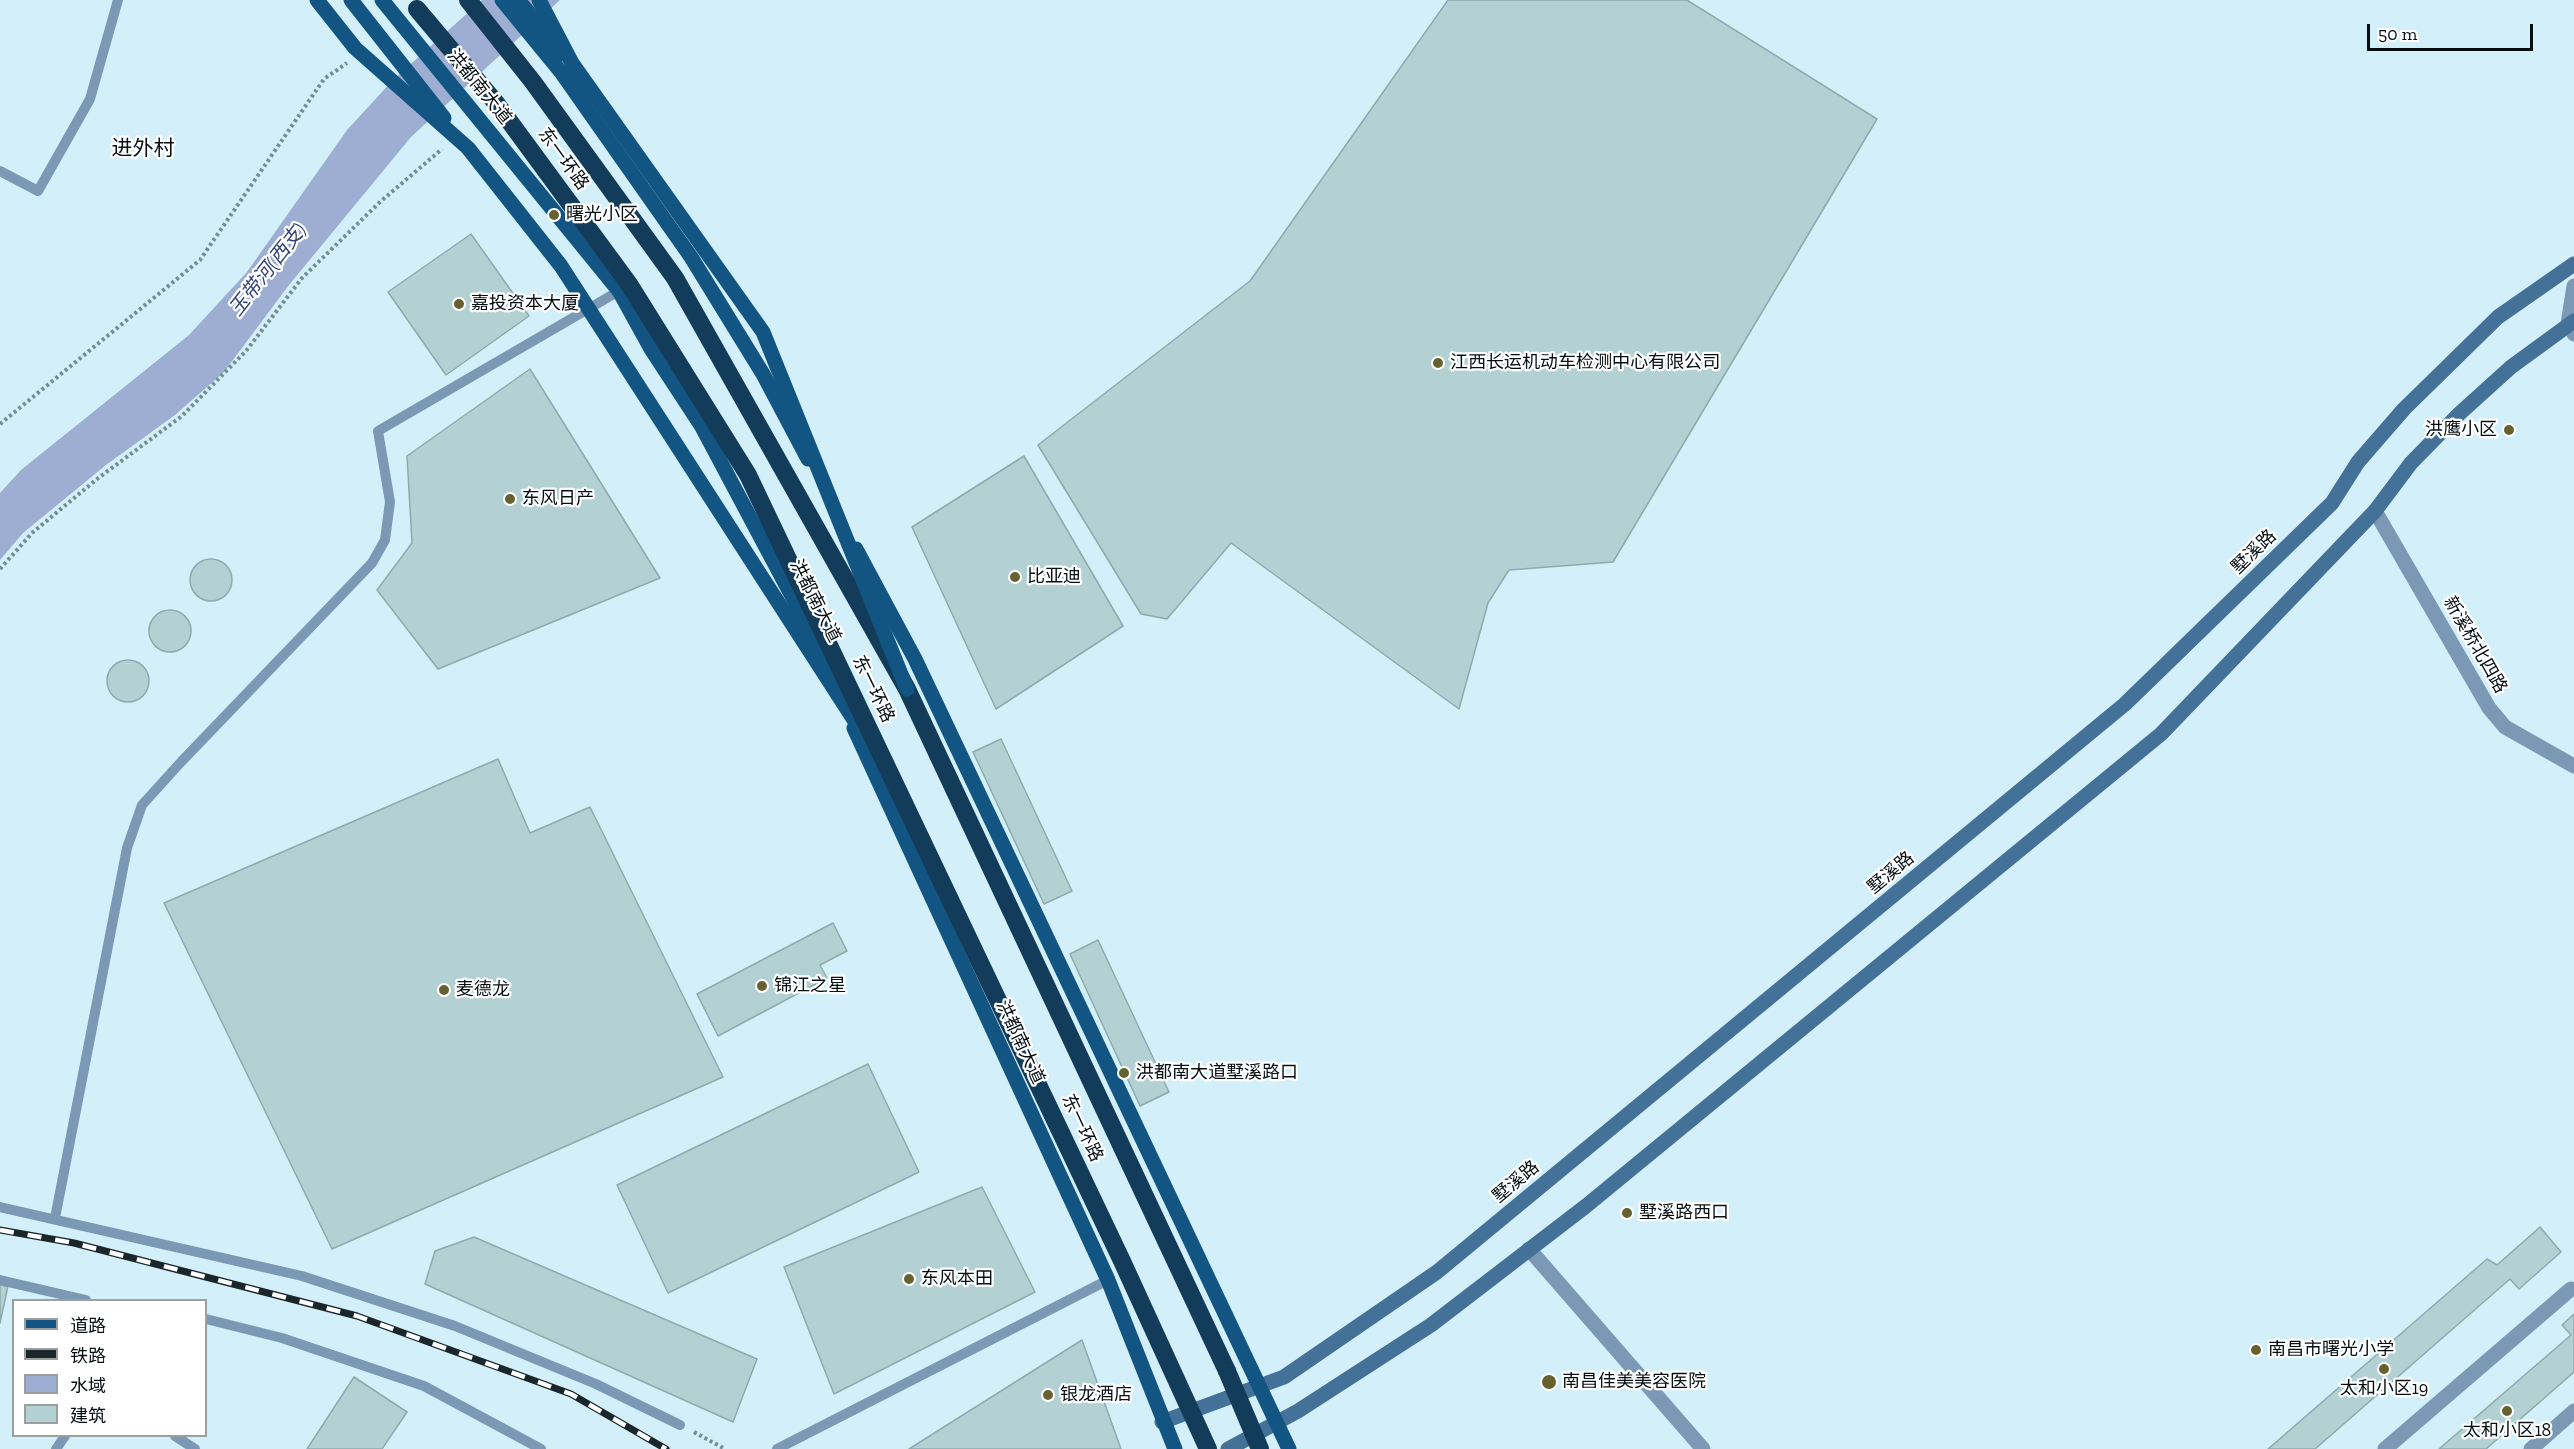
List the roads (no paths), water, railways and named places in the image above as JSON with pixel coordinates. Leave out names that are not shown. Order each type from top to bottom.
[{"type":"highway","name":"东一环路","points":[[410,0],[496,103],[629,284],[741,465],[1122,1261],[1208,1449]]},
{"type":"highway","name":"东一环路","points":[[468,0],[533,82],[675,278],[907,689],[1227,1371],[1260,1449]]},
{"type":"main road","points":[[317,0],[355,48],[468,148]]},
{"type":"main road","points":[[351,0],[561,266],[896,786]]},
{"type":"main road","name":"洪都南大道","points":[[382,0],[619,291],[651,349],[702,427],[802,615],[1108,1280],[1162,1422],[1175,1449]]},
{"type":"main road","points":[[502,0],[566,67],[692,257],[763,374],[910,649],[1289,1449]]},
{"type":"main road","points":[[518,0],[763,333],[907,689]]},
{"type":"main road","points":[[538,0],[566,67]]},
{"type":"street","name":"墅溪路","points":[[1162,1422],[1284,1377],[1437,1272],[2125,704],[2332,503],[2358,462],[2404,409],[2498,317],[2574,264]]},
{"type":"street","points":[[1228,1449],[1277,1420],[1298,1411],[1431,1325],[1586,1206],[2161,734],[2375,511],[2411,464],[2459,414],[2511,367],[2572,326],[2574,286]]},
{"type":"street","name":"新溪桥北四路","points":[[2375,511],[2489,708],[2505,727],[2574,766]]},
{"type":"street","points":[[1529,1249],[1703,1449]]},
{"type":"street","points":[[2385,1449],[2571,1288]]},
{"type":"street","points":[[2530,1449],[2574,1411]]},
{"type":"lane","points":[[0,171],[38,191],[90,99],[118,0]]},
{"type":"lane","points":[[55,1218],[127,848],[142,805],[372,563],[385,540],[390,502],[378,431],[619,291]]},
{"type":"lane","points":[[0,1207],[302,1276],[433,1318],[596,1384],[680,1425]]},
{"type":"lane","points":[[0,1280],[82,1299]]},
{"type":"lane","points":[[777,1449],[1108,1280]]},
{"type":"lane","points":[[207,1319],[282,1338],[424,1386],[541,1449]]},
{"type":"lane","points":[[177,1437],[195,1449]]},
{"type":"water","name":"玉带河(西支)","points":[[482,0],[560,0],[411,137],[289,285],[224,372],[175,415],[106,465],[23,533],[0,560],[0,493],[21,470],[189,335],[247,272],[347,130],[393,80]]},
{"type":"railway","points":[[0,1230],[74,1243],[357,1316],[571,1394],[666,1449]]},
{"type":"place","name":"曙光小区","points":[[554,215]]},
{"type":"place","name":"嘉投资本大厦","points":[[459,304]]},
{"type":"place","name":"江西长运机动车检测中心有限公司","points":[[1438,363]]},
{"type":"place","name":"洪鹰小区","points":[[2509,430]]},
{"type":"place","name":"东风日产","points":[[510,499]]},
{"type":"place","name":"比亚迪","points":[[1015,577]]},
{"type":"place","name":"锦江之星","points":[[762,986]]},
{"type":"place","name":"麦德龙","points":[[444,990]]},
{"type":"place","name":"洪都南大道墅溪路口","points":[[1124,1073]]},
{"type":"place","name":"墅溪路西口","points":[[1627,1213]]},
{"type":"place","name":"东风本田","points":[[909,1279]]},
{"type":"place","name":"南昌市曙光小学","points":[[2256,1350]]},
{"type":"place","name":"太和小区19","points":[[2384,1369]]},
{"type":"place","name":"南昌佳美美容医院","points":[[1549,1382]]},
{"type":"place","name":"银龙酒店","points":[[1048,1395]]},
{"type":"place","name":"太和小区18","points":[[2507,1411]]},
{"type":"district","name":"进外村","points":[[143,149]]}]
